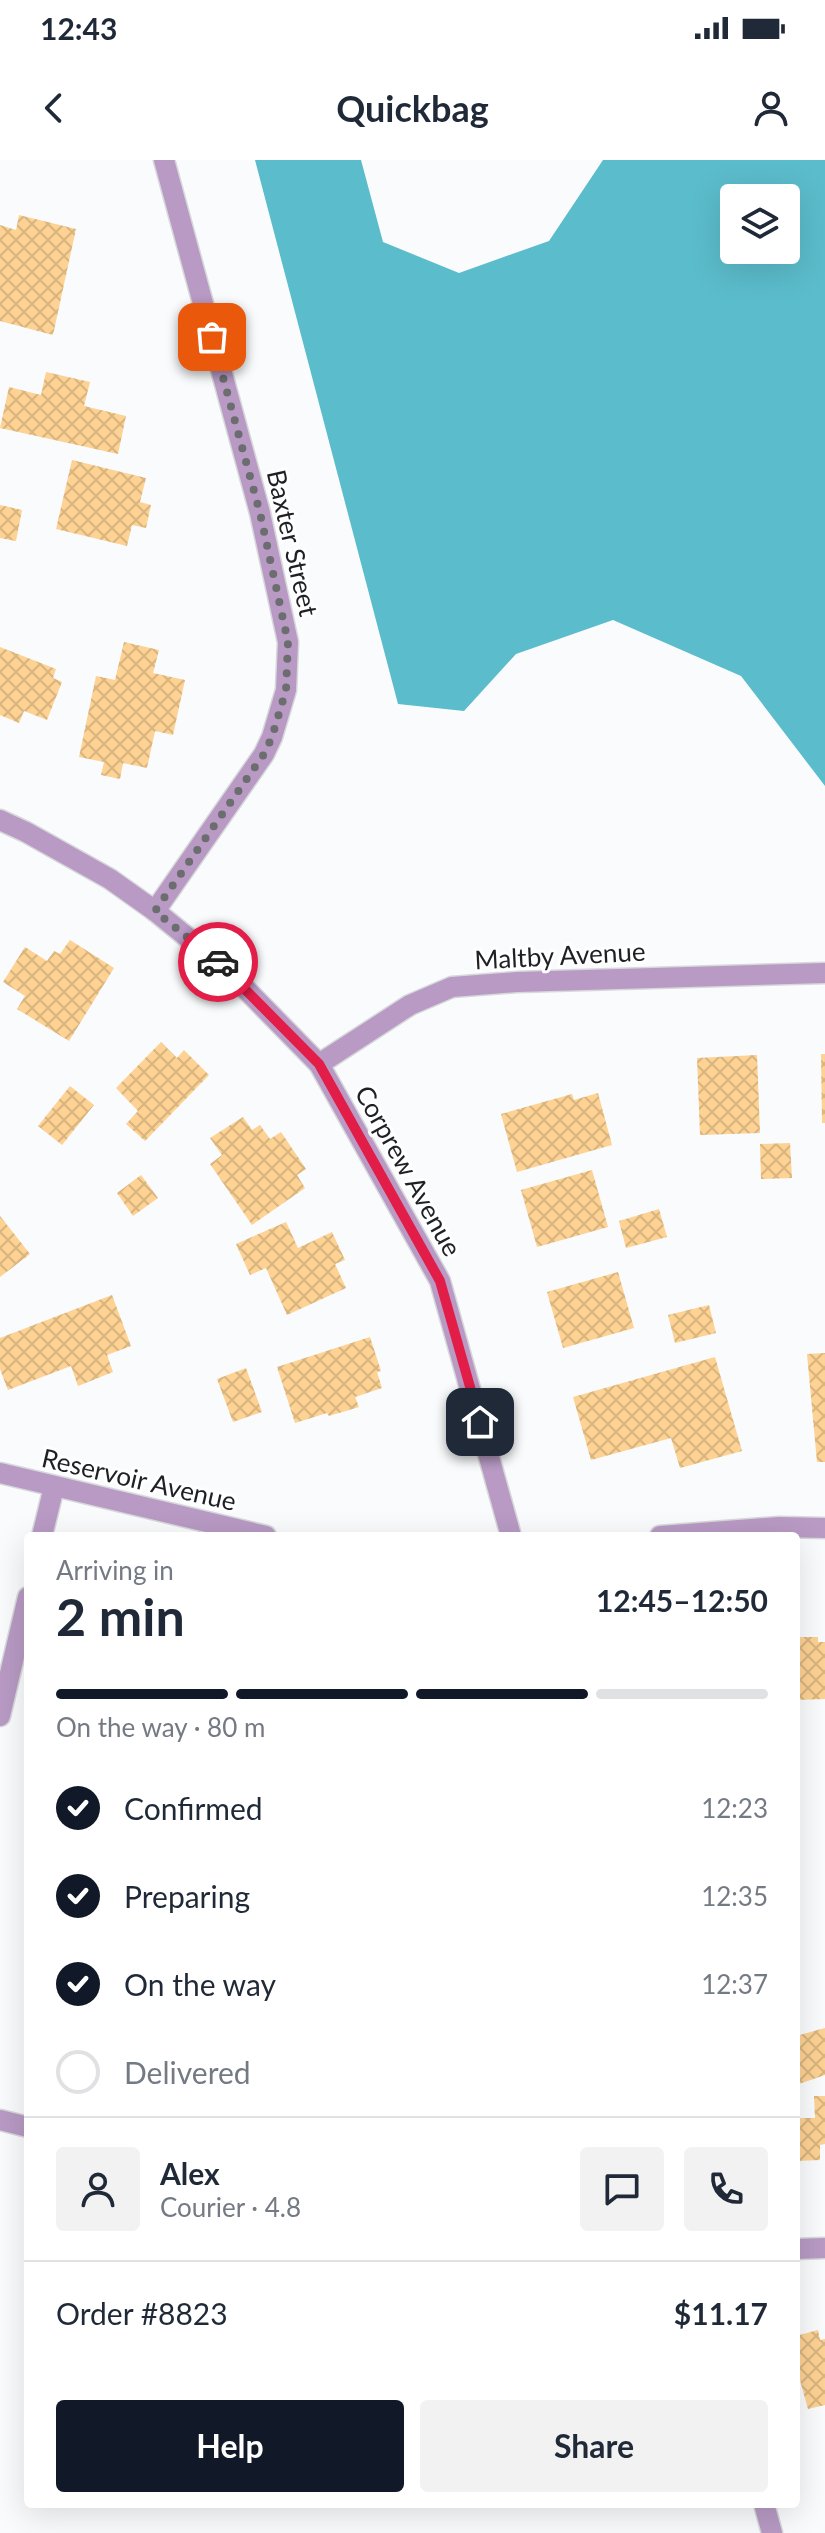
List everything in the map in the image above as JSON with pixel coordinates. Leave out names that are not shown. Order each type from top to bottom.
[{"type":"street","name":"Baxter Street","points":[[155,911],[264,754],[286,690],[288,642],[260,513],[164,160]]},
{"type":"street","name":"Corprew Avenue","points":[[0,820],[110,879],[155,911],[225,968],[319,1064],[440,1281],[510,1532]]},
{"type":"street","name":"Maltby Avenue","points":[[319,1064],[410,1005],[452,987],[517,982],[825,973]]},
{"type":"street","name":"Reservoir Avenue","points":[[0,1473],[249,1532]]},
{"type":"street","points":[[43,1532],[54,1487]]},
{"type":"street","points":[[713,1532],[779,1527],[825,1528]]},
{"type":"street","points":[[0,1716],[24,1614]]},
{"type":"street","points":[[0,2120],[24,2126]]},
{"type":"street","points":[[800,2249],[825,2248]]},
{"type":"street","points":[[765,2508],[772,2533]]},
{"type":"water","points":[[255,160],[361,160],[383,242],[459,273],[549,241],[603,160],[825,160],[825,786],[741,676],[613,620],[516,654],[464,711],[398,704]]},
{"type":"building","points":[[19,215],[76,229],[53,335],[0,321],[0,225],[16,230]]},
{"type":"building","points":[[46,372],[90,382],[84,406],[126,416],[118,454],[0,428],[9,387],[41,395]]},
{"type":"building","points":[[72,460],[146,478],[140,502],[151,505],[146,528],[132,525],[127,546],[56,529]]},
{"type":"building","points":[[0,505],[22,510],[16,541],[0,538]]},
{"type":"building","points":[[124,642],[159,650],[153,673],[185,680],[173,735],[155,731],[147,768],[123,763],[120,779],[101,775],[104,762],[79,757],[96,676],[115,680]]},
{"type":"building","points":[[0,647],[56,669],[53,678],[62,682],[47,720],[24,711],[19,723],[0,715]]},
{"type":"building","points":[[70,940],[114,968],[69,1041],[17,1009],[25,996],[3,982],[25,947],[47,961],[54,951],[60,954]]},
{"type":"building","points":[[161,1042],[177,1058],[184,1050],[209,1075],[145,1141],[126,1124],[138,1111],[116,1088]]},
{"type":"building","points":[[821,1054],[825,1054],[825,1123],[822,1123]]},
{"type":"building","points":[[757,1055],[760,1133],[700,1135],[697,1058]]},
{"type":"building","points":[[70,1086],[94,1105],[62,1145],[38,1126]]},
{"type":"building","points":[[598,1093],[612,1145],[517,1172],[501,1114],[572,1094],[574,1100]]},
{"type":"building","points":[[243,1117],[252,1130],[260,1125],[270,1139],[281,1132],[306,1169],[297,1175],[305,1188],[252,1225],[210,1164],[222,1155],[210,1138]]},
{"type":"building","points":[[790,1143],[792,1178],[761,1179],[760,1144]]},
{"type":"building","points":[[592,1170],[608,1227],[537,1247],[521,1190]]},
{"type":"building","points":[[141,1175],[158,1198],[133,1216],[117,1193]]},
{"type":"building","points":[[659,1209],[667,1237],[626,1248],[619,1221]]},
{"type":"building","points":[[0,1216],[30,1254],[0,1277]]},
{"type":"building","points":[[286,1222],[298,1248],[332,1232],[345,1260],[335,1264],[346,1288],[287,1315],[266,1268],[250,1275],[236,1244]]},
{"type":"building","points":[[618,1272],[634,1328],[563,1348],[547,1292]]},
{"type":"building","points":[[112,1295],[131,1346],[107,1355],[113,1372],[78,1386],[71,1366],[8,1390],[0,1369],[0,1338]]},
{"type":"building","points":[[709,1305],[716,1333],[675,1343],[668,1315]]},
{"type":"building","points":[[370,1337],[381,1371],[377,1372],[382,1388],[355,1397],[359,1407],[295,1423],[277,1367]]},
{"type":"building","points":[[825,1353],[825,1462],[817,1462],[807,1354]]},
{"type":"building","points":[[715,1357],[742,1451],[680,1468],[671,1438],[591,1460],[573,1397]]},
{"type":"building","points":[[246,1368],[262,1412],[233,1422],[217,1379]]},
{"type":"building","points":[[800,1637],[818,1637],[818,1642],[825,1642],[825,1699],[800,1700]]},
{"type":"building","points":[[825,2028],[825,2075],[800,2084],[800,2035]]},
{"type":"building","points":[[814,2096],[825,2096],[825,2144],[820,2145],[820,2160],[800,2161],[800,2118],[815,2118]]},
{"type":"building","points":[[818,2330],[820,2340],[825,2339],[825,2405],[808,2409],[800,2380],[800,2335]]},
{"type":"way so far","points":[[212,337],[260,513],[288,642],[286,690],[264,754],[155,911],[218,962]]},
{"type":"route","points":[[218,962],[319,1064],[440,1281],[480,1422]]}]
